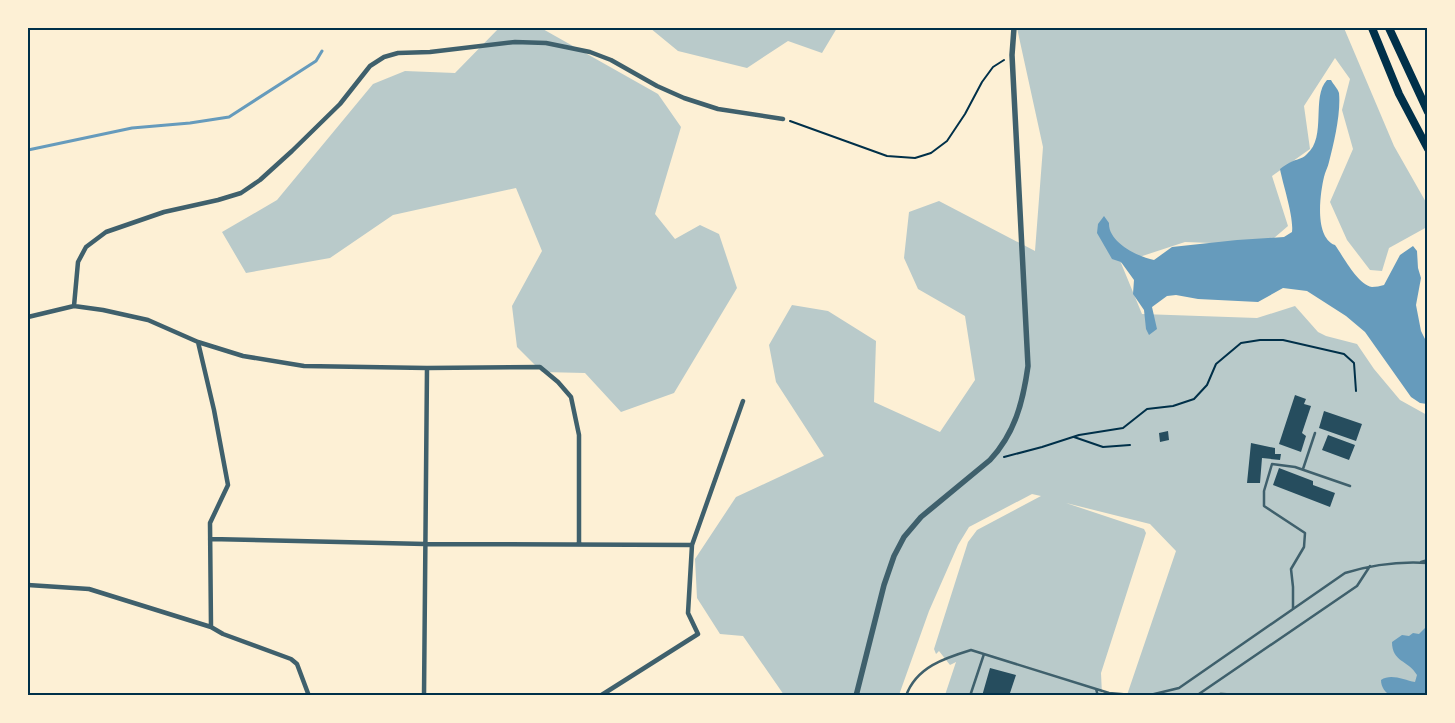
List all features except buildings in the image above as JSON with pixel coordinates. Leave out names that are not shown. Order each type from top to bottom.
[{"type":"highway","points":[[1372,28],[1399,94],[1428,148]]},
{"type":"highway","points":[[1389,28],[1428,112]]},
{"type":"street","points":[[856,696],[884,585],[894,556],[904,537],[921,517],[990,460],[1008,437],[1017,417],[1024,393],[1028,366],[1012,55],[1014,28]]},
{"type":"street","points":[[74,306],[78,262],[86,247],[106,232],[164,212],[241,193],[260,180],[340,104],[370,66],[384,57],[398,53],[430,52],[515,42],[546,43],[590,52],[611,60],[657,86],[684,98],[718,109],[784,119]]},
{"type":"street","points":[[28,318],[74,306],[103,310],[148,320],[198,342],[243,356],[304,366],[427,368],[540,366],[571,397],[579,435],[579,544]]},
{"type":"street","points":[[198,342],[214,410],[228,484],[210,523],[211,627]]},
{"type":"street","points":[[424,696],[427,368]]},
{"type":"street","points":[[600,696],[698,634],[688,613],[692,545],[743,401]]},
{"type":"street","points":[[210,539],[424,544],[692,545]]},
{"type":"street","points":[[28,585],[89,588],[211,627],[223,634],[291,659],[297,664],[309,696]]},
{"type":"lane","points":[[1303,470],[1315,433]]},
{"type":"lane","points":[[1292,609],[1291,569],[1304,547],[1305,533],[1264,506],[1264,491],[1272,464],[1295,467],[1350,486]]},
{"type":"lane","points":[[906,696],[909,686],[919,674],[950,656],[971,650],[1109,693],[1145,696],[1179,688],[1345,573],[1371,566],[1428,562]]},
{"type":"lane","points":[[1196,696],[1357,586],[1371,566]]},
{"type":"lane","points":[[970,696],[984,654]]},
{"type":"lane","points":[[1096,689],[1098,696]]},
{"type":"path","points":[[784,119],[887,156],[915,158],[931,153],[947,141],[993,67],[1012,55]]},
{"type":"path","points":[[990,460],[1042,447],[1072,437],[1123,428],[1147,409],[1173,406],[1194,399],[1207,385],[1216,364],[1241,344],[1260,340],[1283,340],[1344,354],[1354,363],[1356,391]]},
{"type":"path","points":[[1072,437],[1103,447],[1130,445]]},
{"type":"shaded area","points":[[499,28],[541,28],[658,94],[681,127],[655,214],[675,239],[700,225],[719,234],[737,288],[674,393],[621,412],[585,373],[542,372],[517,347],[512,306],[542,251],[516,188],[393,215],[330,258],[246,273],[222,232],[277,200],[373,84],[405,71],[455,73]]},
{"type":"shaded area","points":[[650,28],[837,28],[822,53],[788,41],[747,68],[678,51]]},
{"type":"shaded area","points":[[1017,28],[1344,28],[1394,146],[1427,204],[1427,227],[1389,248],[1382,271],[1370,270],[1347,240],[1330,202],[1353,149],[1342,110],[1350,79],[1335,58],[1304,106],[1310,149],[1272,176],[1288,226],[1266,245],[1185,242],[1121,263],[1142,314],[1257,318],[1295,306],[1318,332],[1357,344],[1374,369],[1400,400],[1427,415],[1427,695],[1127,695],[1176,551],[1150,524],[1066,503],[1144,529],[1146,533],[1101,673],[1102,695],[945,695],[956,662],[950,665],[939,651],[936,654],[934,649],[968,542],[977,530],[1041,496],[1032,494],[969,527],[958,545],[929,611],[899,695],[784,695],[743,636],[720,634],[697,598],[695,559],[736,497],[824,456],[776,382],[769,345],[792,305],[828,311],[876,341],[874,402],[940,432],[975,380],[965,316],[918,289],[904,258],[909,212],[939,201],[1035,251],[1043,147]]},
{"type":"water","points":[[1327,80],[1331,80],[1338,90],[1339,101],[1335,137],[1321,194],[1321,224],[1328,240],[1335,245],[1356,275],[1366,285],[1372,287],[1384,285],[1400,255],[1413,246],[1417,251],[1418,268],[1421,278],[1416,305],[1421,331],[1427,343],[1427,404],[1420,403],[1411,397],[1365,332],[1346,316],[1307,291],[1283,288],[1258,302],[1198,299],[1176,295],[1167,296],[1152,307],[1157,329],[1149,335],[1146,329],[1144,310],[1133,294],[1134,280],[1121,262],[1112,259],[1097,233],[1098,224],[1104,216],[1109,223],[1113,236],[1125,248],[1140,256],[1154,260],[1172,247],[1284,237],[1292,232],[1290,210],[1280,169],[1307,154],[1313,147],[1318,128],[1320,96],[1322,87]]},
{"type":"water","points":[[1427,626],[1427,695],[1390,695],[1384,690],[1381,680],[1393,677],[1415,682],[1417,675],[1398,657],[1393,649],[1392,642],[1402,635],[1419,634]]},
{"type":"waterway","points":[[28,150],[132,128],[190,123],[229,117],[316,61],[322,51]]},
{"type":"railway","points":[[1216,696],[1221,694],[1244,696]]}]
